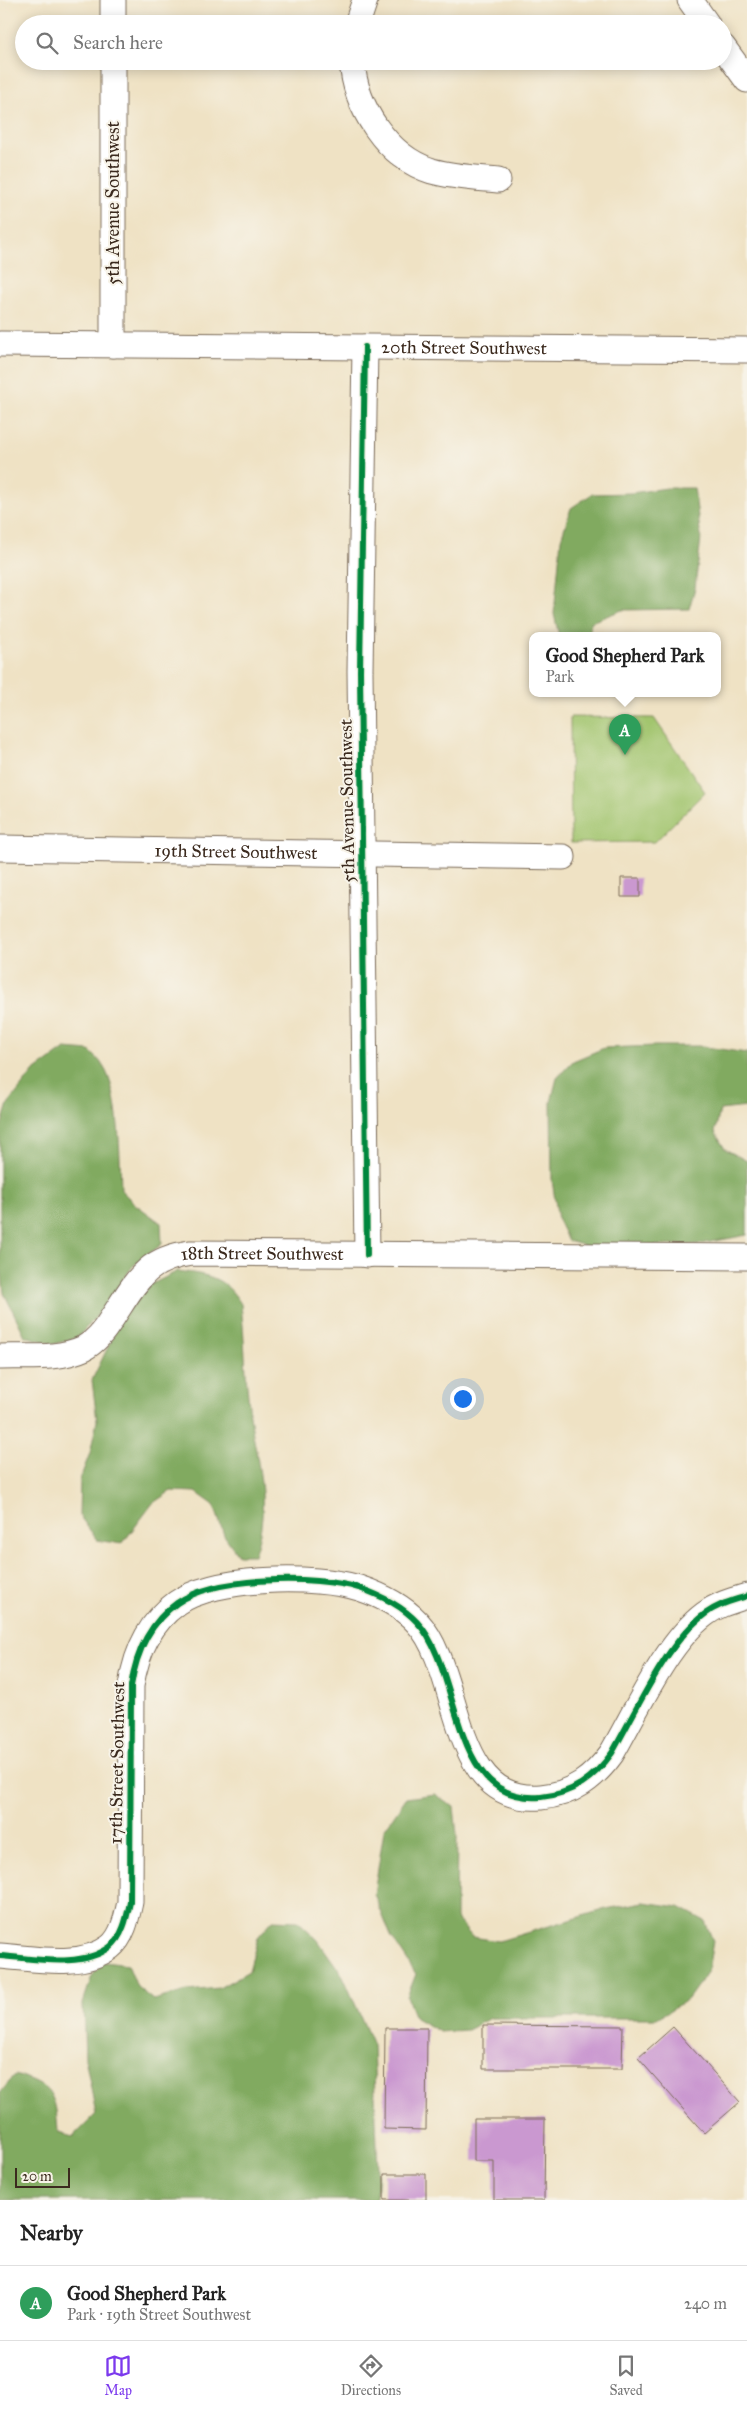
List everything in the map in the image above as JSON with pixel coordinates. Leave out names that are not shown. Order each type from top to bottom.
[{"type":"street","points":[[113,0],[113,15]]},
{"type":"street","points":[[360,15],[364,0]]},
{"type":"street","points":[[690,0],[701,15]]},
{"type":"street","points":[[732,59],[747,80]]},
{"type":"street","name":"5th Avenue Southwest","points":[[113,70],[113,344]]},
{"type":"street","points":[[353,70],[362,104],[379,131],[402,155],[431,170],[498,180]]},
{"type":"street","name":"20th Street Southwest","points":[[0,344],[747,350]]},
{"type":"street","name":"5th Avenue Southwest","points":[[365,347],[360,671],[367,1255]]},
{"type":"street","name":"19th Street Southwest","points":[[0,848],[563,857]]},
{"type":"street","name":"18th Street Southwest","points":[[0,1356],[64,1355],[92,1344],[103,1332],[134,1283],[159,1261],[172,1255],[210,1251],[367,1255],[747,1257]]},
{"type":"street","name":"17th Street Southwest","points":[[0,1956],[61,1960],[94,1956],[111,1946],[121,1932],[130,1902],[131,1686],[134,1664],[143,1642],[152,1627],[178,1603],[204,1589],[233,1583],[322,1582],[358,1588],[394,1603],[417,1623],[432,1644],[443,1667],[464,1739],[484,1774],[504,1790],[516,1795],[537,1797],[568,1791],[579,1786],[599,1770],[612,1753],[677,1640],[706,1613],[720,1605],[747,1596]]},
{"type":"green space","points":[[667,488],[694,488],[701,538],[695,588],[689,609],[622,610],[591,622],[590,632],[558,632],[554,614],[561,539],[571,508],[592,494],[631,493]]},
{"type":"green space","points":[[570,717],[654,718],[705,792],[655,842],[571,843]]},
{"type":"green space","points":[[699,1046],[747,1053],[747,1107],[720,1110],[715,1132],[725,1149],[747,1161],[747,1235],[700,1244],[593,1248],[568,1241],[558,1220],[552,1180],[551,1102],[557,1078],[573,1061],[604,1048]]},
{"type":"green space","points":[[65,1049],[90,1051],[102,1064],[109,1077],[118,1126],[121,1190],[135,1204],[161,1223],[162,1244],[133,1266],[95,1318],[77,1338],[54,1344],[25,1336],[4,1293],[0,1259],[0,1130],[8,1104],[33,1072]]},
{"type":"green space","points":[[178,1271],[207,1276],[222,1282],[241,1304],[249,1407],[261,1481],[262,1499],[262,1517],[254,1555],[238,1555],[224,1535],[214,1505],[196,1492],[171,1491],[153,1503],[122,1544],[97,1540],[79,1515],[80,1479],[90,1453],[97,1421],[92,1380],[122,1318],[150,1285]]},
{"type":"green space","points":[[435,1794],[454,1807],[457,1835],[456,1918],[472,1937],[499,1941],[606,1909],[644,1902],[679,1907],[705,1921],[713,1941],[708,1971],[688,1999],[657,2018],[490,2018],[467,2030],[440,2032],[415,2018],[407,1997],[416,1974],[391,1936],[374,1894],[384,1830],[406,1798]]},
{"type":"green space","points":[[273,1920],[298,1921],[317,1939],[343,1976],[373,2045],[378,2170],[376,2200],[0,2200],[0,2093],[15,2075],[45,2088],[50,2094],[56,2109],[58,2133],[73,2137],[96,2114],[85,2058],[83,2003],[92,1976],[104,1962],[128,1965],[137,1987],[153,2000],[187,1991],[219,1988],[249,1971],[258,1937]]},
{"type":"building","points":[[621,878],[640,878],[640,897],[621,897]]},
{"type":"building","points":[[483,2025],[623,2026],[622,2069],[483,2069]]},
{"type":"building","points":[[673,2027],[740,2102],[704,2133],[638,2058]]},
{"type":"building","points":[[385,2028],[427,2028],[426,2130],[384,2129]]},
{"type":"building","points":[[474,2119],[545,2119],[544,2200],[494,2200],[494,2161],[474,2161]]},
{"type":"building","points":[[384,2174],[426,2174],[426,2200],[384,2200]]},
{"type":"cycle path","points":[[365,347],[360,671],[367,1255]]},
{"type":"cycle path","points":[[0,1956],[56,1961],[85,1958],[98,1954],[110,1947],[118,1938],[126,1920],[130,1902],[131,1686],[133,1674],[140,1651],[151,1629],[167,1611],[194,1594],[215,1587],[266,1580],[317,1581],[359,1588],[390,1602],[405,1611],[417,1622],[432,1644],[443,1671],[461,1730],[473,1758],[489,1780],[511,1794],[541,1797],[573,1788],[598,1770],[612,1753],[653,1678],[678,1642],[705,1614],[725,1603],[747,1596]]},
{"type":"place","name":"Good Shepherd Park","points":[[625,755]]}]
